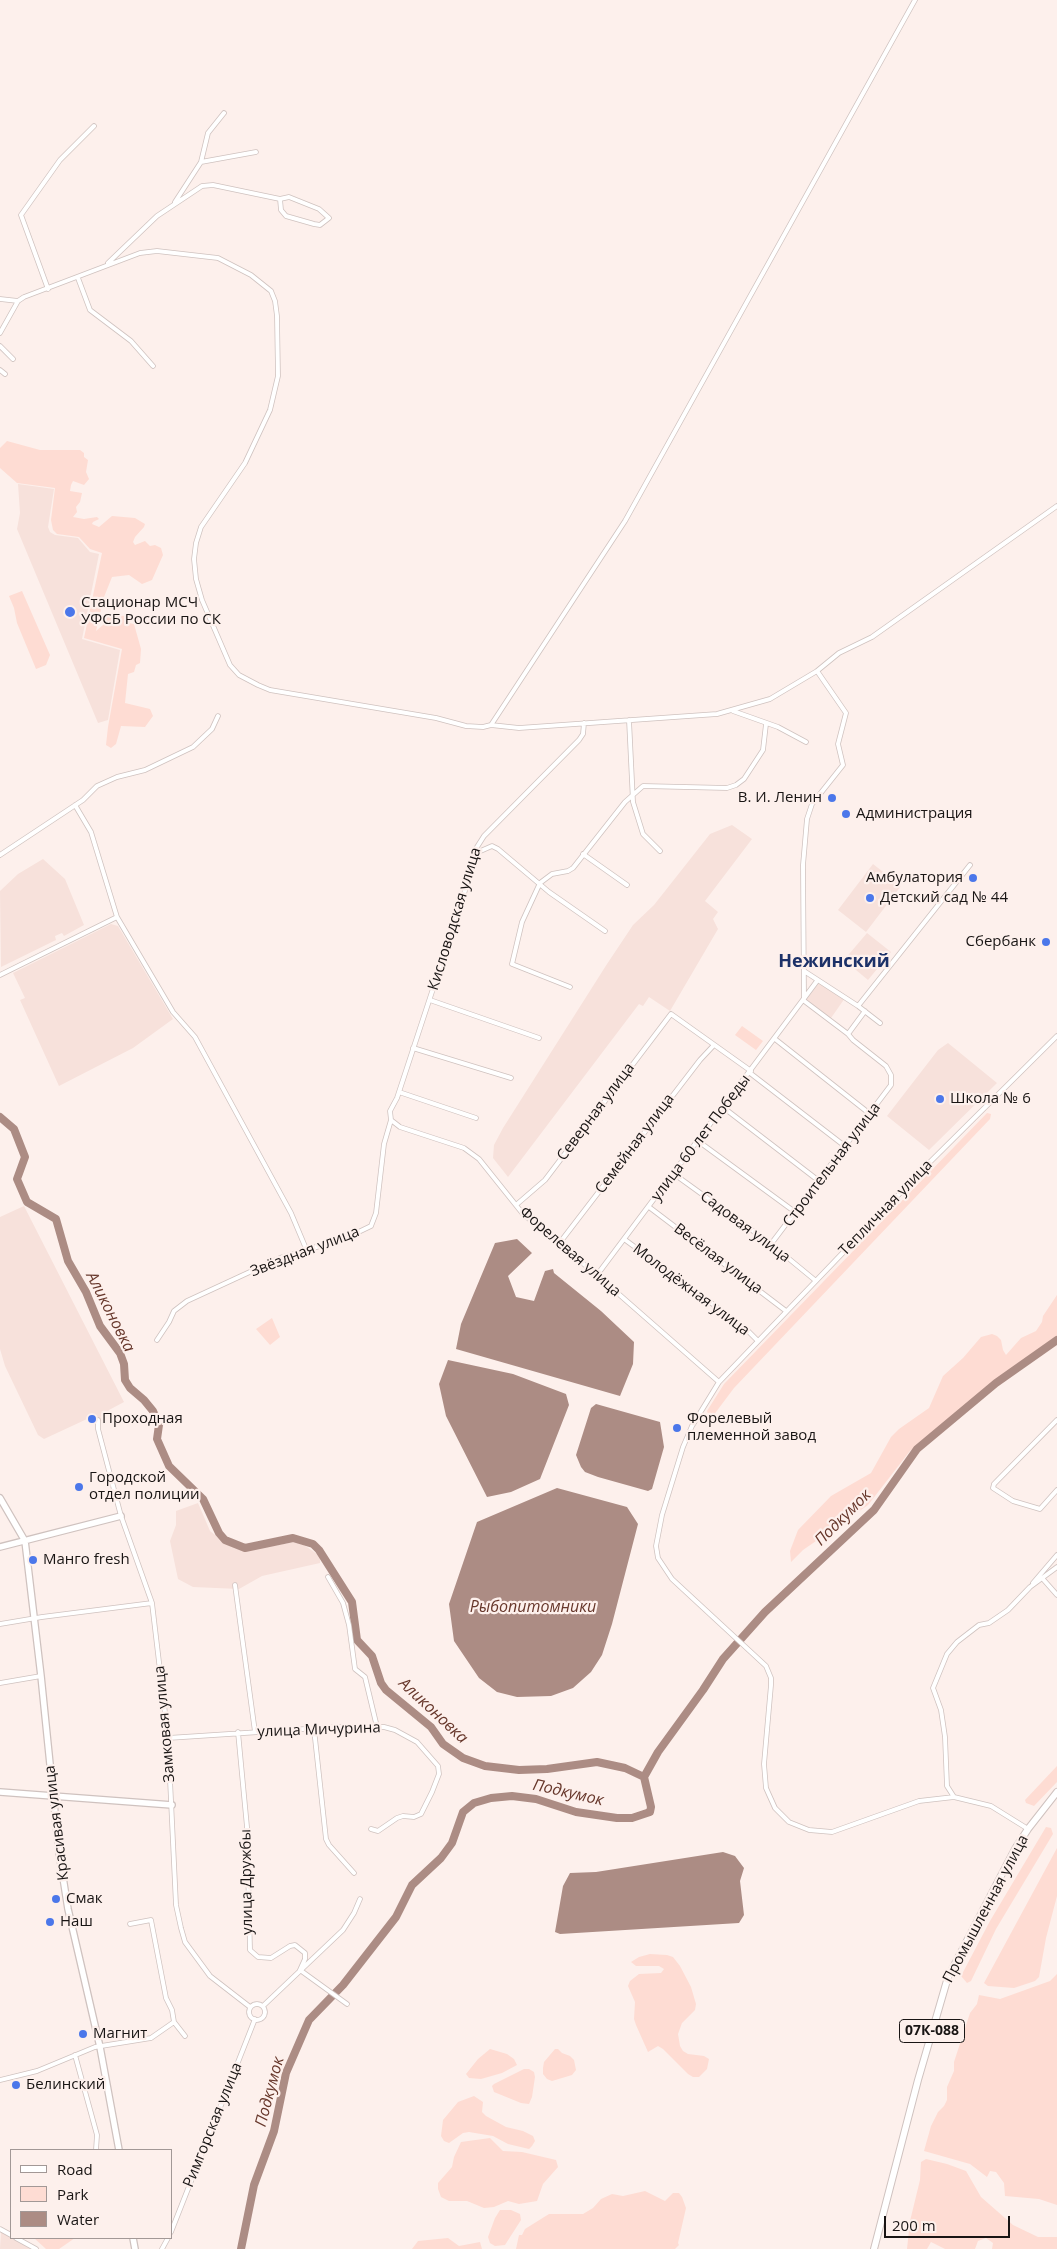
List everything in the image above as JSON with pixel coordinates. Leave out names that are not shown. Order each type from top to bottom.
[{"type":"main road","name":"Красивая улица","points":[[0,1498],[25,1540],[53,1796],[68,1909],[100,2047],[119,2149]]},
{"type":"main road","points":[[0,1547],[121,1516]]},
{"type":"main road","points":[[0,1792],[172,1805]]},
{"type":"main road","name":"07К-088","points":[[1028,1829],[1057,1792]]},
{"type":"main road","name":"Промышленная улица","points":[[874,2249],[918,2080],[948,1977],[980,1913],[1028,1829]]},
{"type":"street","points":[[491,725],[626,521],[915,0]]},
{"type":"street","points":[[173,204],[201,162],[208,133],[224,113]]},
{"type":"street","points":[[48,288],[21,214],[60,160],[94,126]]},
{"type":"street","points":[[201,162],[256,152]]},
{"type":"street","points":[[105,267],[157,216],[202,186],[214,185],[280,200],[288,197],[318,209],[329,218],[320,224],[314,224],[286,216],[281,210],[280,200]]},
{"type":"street","points":[[0,298],[18,301],[140,253],[157,250],[218,258],[262,283],[271,291],[275,301],[278,376],[270,410],[245,463],[201,527],[196,543],[196,578],[209,620],[230,665],[249,681],[270,690],[436,718],[466,726],[483,727],[491,725],[519,728],[717,714],[733,711],[770,699],[818,671],[839,653],[872,637],[1057,506]]},
{"type":"street","points":[[78,278],[90,310],[131,340],[153,366]]},
{"type":"street","points":[[0,333],[18,301]]},
{"type":"street","points":[[0,346],[13,359]]},
{"type":"street","points":[[0,370],[5,374]]},
{"type":"street","points":[[818,671],[846,713],[838,744],[843,765],[812,804],[807,819],[803,865],[803,1000],[848,1034],[865,1011]]},
{"type":"street","points":[[733,711],[778,728],[806,742]]},
{"type":"street","points":[[0,855],[75,805],[97,786],[117,777],[146,770],[193,746],[212,729],[218,716]]},
{"type":"street","points":[[629,720],[632,794],[643,834],[660,851]]},
{"type":"street","name":"Кисловодская улица","points":[[391,1120],[390,1111],[430,1000],[479,842],[579,740],[583,734],[584,723]]},
{"type":"street","points":[[570,987],[512,964],[522,922],[540,884],[552,874],[568,871],[573,868],[632,794],[643,786],[727,788],[736,785],[748,774],[763,750],[766,724]]},
{"type":"street","points":[[75,805],[91,832],[118,917],[173,1012],[195,1037],[291,1213],[307,1251]]},
{"type":"street","points":[[476,853],[485,847],[492,846],[498,849],[540,884],[604,932]]},
{"type":"street","points":[[583,854],[627,885]]},
{"type":"street","points":[[858,1006],[970,865]]},
{"type":"street","points":[[0,975],[118,917]]},
{"type":"street","points":[[804,971],[858,1006],[880,1024]]},
{"type":"street","name":"улица 60 лет Победы","points":[[597,1276],[817,981]]},
{"type":"street","points":[[430,1000],[539,1038]]},
{"type":"street","name":"Северная улица","points":[[516,1205],[545,1180],[671,1014],[714,1045]]},
{"type":"street","name":"Строительная улица","points":[[771,1244],[892,1085],[891,1075],[886,1066],[848,1034]]},
{"type":"street","name":"Тепличная улица","points":[[954,1796],[919,1801],[832,1832],[809,1830],[789,1822],[775,1808],[766,1788],[764,1764],[771,1702],[771,1678],[766,1666],[672,1579],[658,1558],[656,1546],[662,1515],[683,1447],[692,1426],[719,1382],[933,1159],[1057,1036]]},
{"type":"street","points":[[775,1039],[870,1114]]},
{"type":"street","points":[[714,1045],[846,1147]]},
{"type":"street","name":"Семейная улица","points":[[558,1245],[700,1060],[714,1045]]},
{"type":"street","points":[[413,1048],[511,1078]]},
{"type":"street","points":[[398,1092],[476,1118]]},
{"type":"street","points":[[724,1108],[819,1181]]},
{"type":"street","name":"Звёздная улица","points":[[157,1340],[169,1322],[171,1315],[179,1306],[280,1258],[351,1236],[371,1226],[376,1213],[384,1144],[391,1120]]},
{"type":"street","name":"Форелевая улица","points":[[391,1120],[400,1127],[464,1148],[479,1159],[523,1214],[719,1382]]},
{"type":"street","points":[[698,1141],[795,1212]]},
{"type":"street","name":"Садовая улица","points":[[674,1174],[771,1244],[816,1281]]},
{"type":"street","name":"Весёлая улица","points":[[649,1207],[786,1311]]},
{"type":"street","name":"Молодёжная улица","points":[[624,1239],[744,1327],[758,1341]]},
{"type":"street","name":"Замковая улица","points":[[98,1420],[121,1516],[152,1604],[168,1738],[176,1904],[185,1942],[210,1976],[250,2008]]},
{"type":"street","points":[[1057,1420],[994,1484],[993,1488],[1013,1501],[1040,1508],[1057,1490]]},
{"type":"street","points":[[1028,1829],[991,1806],[954,1796],[947,1786],[945,1737],[941,1710],[934,1688],[947,1654],[956,1642],[979,1624],[989,1623],[1008,1610],[1057,1555]]},
{"type":"street","points":[[1030,1587],[1057,1567]]},
{"type":"street","points":[[328,1577],[342,1603],[349,1625],[355,1669],[365,1677],[377,1728]]},
{"type":"street","points":[[1042,1578],[1057,1595]]},
{"type":"street","points":[[235,1586],[255,1732]]},
{"type":"street","points":[[0,1624],[152,1604]]},
{"type":"street","points":[[0,1683],[41,1676]]},
{"type":"street","name":"улица Мичурина","points":[[168,1738],[238,1732],[384,1727],[395,1730],[417,1742],[438,1766],[439,1774],[421,1814],[414,1817],[403,1816],[397,1818],[378,1831],[371,1829]]},
{"type":"street","points":[[314,1730],[326,1839],[354,1873]]},
{"type":"street","name":"улица Дружбы","points":[[238,1732],[246,1827],[250,1950],[258,1957],[270,1958],[295,1945],[304,1953],[305,1959],[300,1970]]},
{"type":"street","points":[[262,2006],[343,1930],[360,1899]]},
{"type":"street","points":[[130,1924],[151,1920],[166,1998],[172,2010],[174,2022],[185,2036]]},
{"type":"street","points":[[300,1970],[348,2004]]},
{"type":"street","points":[[256,2004],[262,2006],[265,2010],[264,2015],[260,2019],[255,2019],[250,2015],[250,2008],[256,2004]]},
{"type":"street","name":"Римгорская улица","points":[[172,2229],[255,2019]]},
{"type":"street","points":[[0,2080],[37,2070],[100,2047],[151,2038],[174,2022]]},
{"type":"street","points":[[74,2055],[97,2135],[96,2149]]},
{"type":"street","points":[[18,2239],[36,2249]]},
{"type":"shaded area","name":"Стационар МСЧ УФСБ России по СК","points":[[18,484],[54,489],[48,527],[50,532],[55,535],[78,538],[90,552],[99,554],[82,639],[120,650],[108,720],[98,723],[17,529],[20,513]]},
{"type":"shaded area","points":[[732,825],[752,839],[705,901],[718,912],[713,919],[718,929],[670,1011],[649,997],[643,1006],[639,1004],[508,1177],[493,1158],[494,1145],[607,964],[633,925],[654,905],[710,834]]},
{"type":"shaded area","points":[[43,859],[65,879],[84,925],[64,936],[62,933],[55,936],[56,940],[1,967],[0,891],[18,874]]},
{"type":"shaded area","name":"Детский сад № 44","points":[[873,864],[901,886],[866,932],[838,910]]},
{"type":"shaded area","points":[[111,924],[118,926],[173,1019],[133,1048],[59,1086],[20,1000],[25,998],[13,973]]},
{"type":"shaded area","points":[[867,933],[891,952],[868,980],[844,960]]},
{"type":"shaded area","points":[[817,981],[845,998],[831,1018],[807,1005],[804,999]]},
{"type":"shaded area","name":"Школа № 6","points":[[948,1043],[997,1083],[929,1150],[887,1116],[938,1050]]},
{"type":"shaded area","points":[[24,1206],[124,1402],[109,1410],[101,1421],[95,1420],[90,1423],[87,1419],[44,1439],[38,1435],[5,1366],[0,1349],[0,1217]]},
{"type":"shaded area","points":[[198,1503],[210,1531],[224,1542],[246,1551],[294,1542],[301,1543],[320,1556],[320,1563],[262,1576],[239,1589],[193,1587],[178,1579],[170,1541],[176,1525],[176,1511]]},
{"type":"shaded area","points":[[1,2232],[10,2239],[31,2249],[0,2249]]},
{"type":"green space","points":[[7,441],[40,450],[80,450],[88,460],[86,472],[89,479],[84,485],[73,481],[71,485],[70,491],[82,493],[80,502],[76,507],[77,512],[73,517],[84,519],[97,517],[99,519],[92,524],[99,527],[112,516],[135,518],[145,524],[135,537],[133,542],[135,545],[145,541],[150,546],[155,545],[161,548],[163,555],[152,580],[142,584],[129,575],[112,577],[104,597],[96,631],[103,625],[107,615],[126,616],[129,623],[134,624],[141,649],[140,663],[136,665],[134,672],[128,674],[125,703],[150,709],[153,716],[145,727],[121,726],[116,744],[111,748],[106,745],[108,727],[122,649],[84,638],[102,553],[90,549],[79,537],[57,534],[53,530],[51,520],[55,488],[17,483],[0,468],[0,448]]},
{"type":"green space","points":[[22,591],[50,655],[46,665],[36,669],[17,623],[9,596]]},
{"type":"green space","points":[[742,1026],[763,1041],[756,1050],[735,1035]]},
{"type":"green space","points":[[987,1113],[991,1114],[990,1119],[734,1388],[713,1416],[709,1416],[707,1411],[724,1384]]},
{"type":"green space","points":[[1057,1295],[1057,1338],[983,1391],[969,1407],[910,1451],[868,1505],[803,1550],[791,1562],[790,1551],[798,1530],[831,1496],[871,1473],[891,1437],[899,1429],[929,1408],[943,1376],[963,1358],[981,1337],[992,1334],[997,1336],[1001,1340],[1006,1355],[1021,1338],[1036,1331],[1042,1322],[1043,1316]]},
{"type":"green space","points":[[272,1318],[280,1337],[270,1345],[256,1329]]},
{"type":"green space","points":[[1057,1766],[1057,1782],[1034,1806],[1026,1803],[1025,1800]]},
{"type":"green space","points":[[1046,1827],[1051,1828],[1053,1834],[996,1929],[971,1981],[967,1983],[961,1976],[990,1921]]},
{"type":"green space","points":[[1057,1848],[1057,1896],[1046,1938],[1039,1977],[1035,1981],[1014,1988],[988,1986],[984,1983]]},
{"type":"green space","points":[[650,1954],[673,1957],[691,1987],[696,2004],[695,2010],[682,2023],[678,2034],[683,2051],[709,2059],[707,2069],[699,2077],[693,2077],[688,2074],[658,2046],[648,2052],[636,2025],[634,2019],[635,2002],[628,1986],[630,1981],[639,1974],[661,1973],[664,1969],[659,1966],[636,1966],[631,1962],[639,1957]]},
{"type":"green space","points":[[1057,1974],[1057,2205],[1039,2199],[1005,2196],[1004,2183],[996,2172],[990,2171],[987,2177],[970,2164],[924,2151],[931,2126],[947,2100],[947,2087],[954,2071],[954,2062],[970,2013],[977,2004],[979,1995],[1000,1999],[1050,1981]]},
{"type":"green space","points":[[490,2049],[507,2054],[514,2059],[517,2065],[502,2073],[481,2079],[469,2078],[466,2074],[478,2059]]},
{"type":"green space","points":[[555,2049],[558,2049],[574,2060],[576,2070],[572,2075],[552,2081],[543,2074],[543,2068],[544,2062]]},
{"type":"green space","points":[[524,2069],[534,2072],[535,2077],[529,2104],[521,2103],[494,2092],[492,2086],[494,2084]]},
{"type":"green space","points":[[474,2096],[483,2102],[482,2112],[486,2116],[506,2127],[523,2131],[533,2136],[535,2141],[532,2146],[529,2149],[508,2144],[493,2136],[469,2132],[463,2133],[449,2143],[444,2141],[441,2136],[443,2120],[458,2102]]},
{"type":"green space","points":[[490,2138],[503,2151],[522,2152],[556,2160],[558,2167],[543,2184],[537,2201],[519,2204],[508,2201],[494,2207],[484,2208],[467,2201],[449,2201],[441,2197],[438,2183],[452,2167],[454,2157],[461,2142]]},
{"type":"green space","points":[[926,2159],[966,2171],[981,2197],[1013,2225],[1038,2237],[1057,2237],[1057,2249],[992,2249],[993,2243],[986,2238],[978,2241],[975,2249],[945,2249],[931,2242],[927,2249],[907,2249],[910,2221],[920,2180],[921,2162]]},
{"type":"green space","points":[[645,2191],[665,2201],[673,2193],[679,2193],[682,2197],[686,2208],[679,2245],[675,2249],[516,2249],[519,2235],[522,2235],[525,2229],[549,2214],[583,2214],[593,2208],[601,2199],[612,2194],[623,2196]]},
{"type":"green space","points":[[500,2210],[511,2210],[520,2214],[521,2220],[505,2245],[495,2246],[490,2243],[488,2237]]},
{"type":"green space","points":[[448,2238],[459,2246],[480,2242],[482,2249],[412,2249],[418,2241]]},
{"type":"green space","points":[[35,2239],[74,2239],[59,2249],[46,2249]]},
{"type":"water","points":[[517,1239],[532,1253],[508,1276],[516,1297],[534,1301],[545,1271],[553,1269],[554,1273],[601,1311],[634,1342],[633,1364],[620,1396],[456,1349],[461,1324],[495,1243]]},
{"type":"water","points":[[448,1360],[513,1374],[566,1394],[569,1405],[540,1479],[511,1492],[487,1497],[446,1416],[439,1384]]},
{"type":"water","points":[[596,1404],[660,1422],[664,1447],[652,1489],[648,1491],[598,1477],[585,1472],[581,1467],[576,1455],[591,1408]]},
{"type":"water","name":"Рыбопитомники","points":[[557,1488],[627,1507],[638,1524],[612,1624],[602,1655],[591,1672],[573,1688],[551,1696],[517,1697],[497,1692],[479,1678],[454,1641],[449,1604],[477,1522]]},
{"type":"water","points":[[723,1852],[735,1856],[744,1868],[740,1881],[744,1915],[739,1923],[560,1934],[555,1932],[563,1886],[570,1873],[596,1872]]},
{"type":"waterway","name":"Аликоновка","points":[[0,1117],[14,1129],[25,1157],[17,1179],[27,1202],[56,1219],[68,1261],[86,1292],[100,1326],[120,1353],[124,1364],[125,1380],[130,1388],[153,1411],[159,1425],[157,1439],[169,1466],[203,1499],[219,1533],[225,1540],[245,1548],[293,1538],[313,1544],[319,1550],[352,1602],[357,1640],[372,1656],[381,1683],[386,1690],[431,1727],[443,1744],[463,1758],[485,1766],[519,1770],[547,1769],[597,1762],[625,1768],[644,1777]]},
{"type":"waterway","name":"Подкумок","points":[[241,2249],[254,2185],[274,2131],[286,2073],[309,2020],[343,1985],[396,1917],[412,1885],[441,1858],[452,1843],[463,1812],[474,1803],[491,1798],[512,1796],[536,1799],[576,1812],[617,1818],[632,1818],[650,1812],[651,1807],[644,1777],[658,1752],[723,1659],[765,1612],[874,1510],[917,1449],[996,1383],[1057,1340]]},
{"type":"place","name":"Стационар МСЧ УФСБ России по СК","points":[[70,612]]},
{"type":"place","name":"В. И. Ленин","points":[[832,798]]},
{"type":"place","name":"Администрация","points":[[846,814]]},
{"type":"place","name":"Амбулатория","points":[[973,878]]},
{"type":"place","name":"Детский сад № 44","points":[[870,898]]},
{"type":"place","name":"Сбербанк","points":[[1046,942]]},
{"type":"place","name":"Школа № 6","points":[[940,1099]]},
{"type":"place","name":"Проходная","points":[[92,1419]]},
{"type":"place","name":"Форелевый племенной завод","points":[[677,1428]]},
{"type":"place","name":"Городской отдел полиции","points":[[79,1487]]},
{"type":"place","name":"Манго fresh","points":[[33,1560]]},
{"type":"place","name":"Смак","points":[[56,1899]]},
{"type":"place","name":"Наш","points":[[50,1922]]},
{"type":"place","name":"Магнит","points":[[83,2034]]},
{"type":"place","name":"Белинский","points":[[16,2085]]},
{"type":"district","name":"Нежинский","points":[[834,962]]}]
